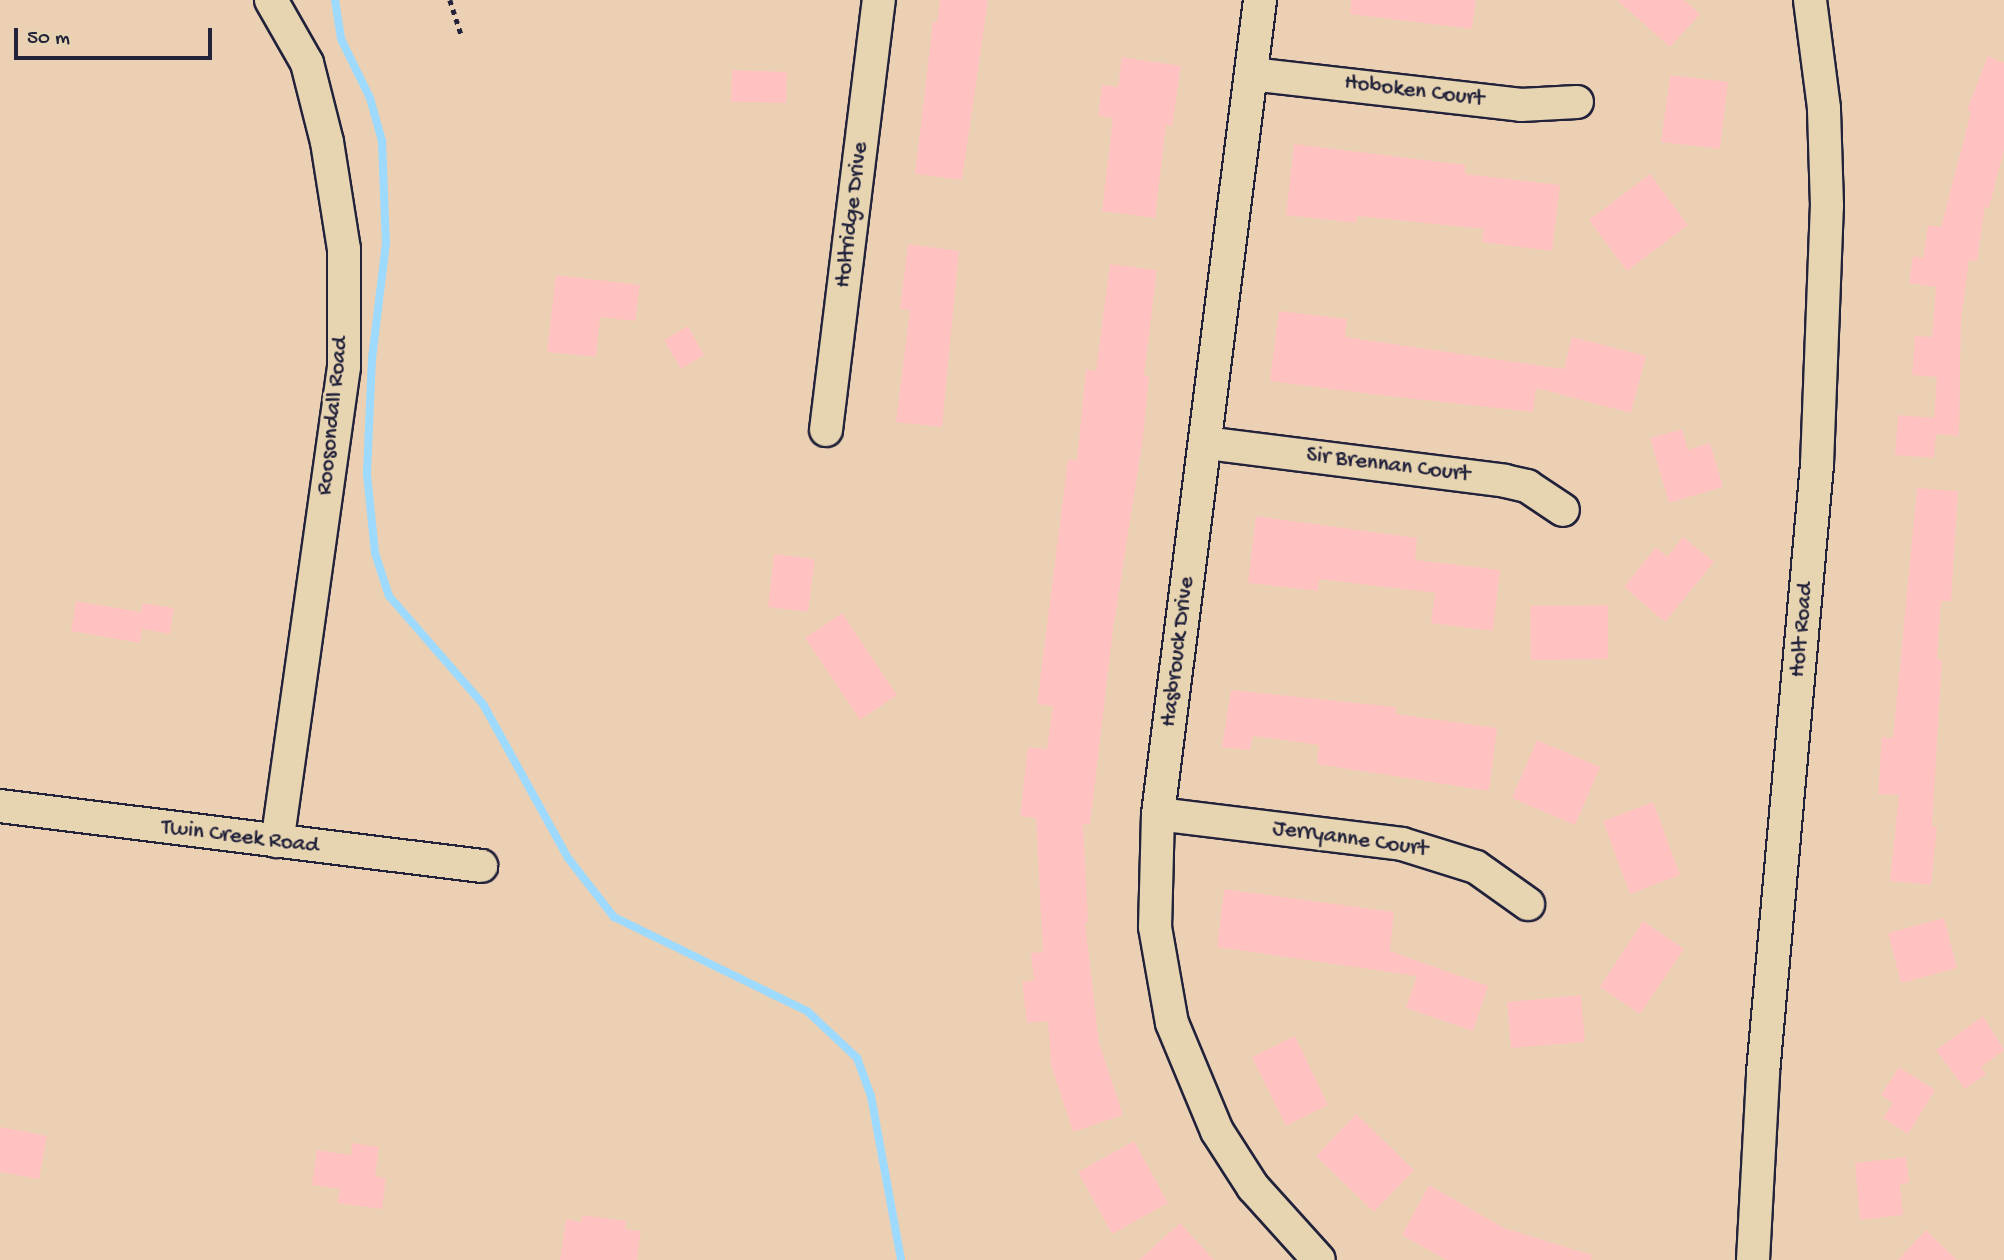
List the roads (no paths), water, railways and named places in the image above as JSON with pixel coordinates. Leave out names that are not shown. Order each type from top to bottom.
[{"type":"street","name":"Roosondall Road","points":[[271,0],[307,63],[332,167],[344,261],[344,367],[277,841]]},
{"type":"street","name":"Holtridge Drive","points":[[826,430],[879,0]]},
{"type":"street","name":"Hasbrouck Drive","points":[[1260,0],[1158,814],[1155,927],[1171,1023],[1190,1074],[1217,1130],[1253,1187],[1320,1260]]},
{"type":"street","name":"Holt Road","points":[[1754,1260],[1763,1073],[1818,464],[1827,206],[1824,108],[1810,0]]},
{"type":"street","name":"Hoboken Court","points":[[1251,74],[1521,104],[1577,103]]},
{"type":"street","name":"Sir Brennan Court","points":[[1206,443],[1505,481],[1527,486],[1563,510]]},
{"type":"street","name":"Twin Creek Road","points":[[0,806],[481,866]]},
{"type":"street","name":"Jerryanne Court","points":[[1158,814],[1426,850],[1476,867],[1528,904]]},
{"type":"waterway","points":[[335,0],[341,39],[370,98],[382,141],[386,243],[372,358],[367,474],[375,553],[389,596],[483,704],[568,858],[614,917],[807,1011],[857,1058],[871,1096],[901,1260]]}]
